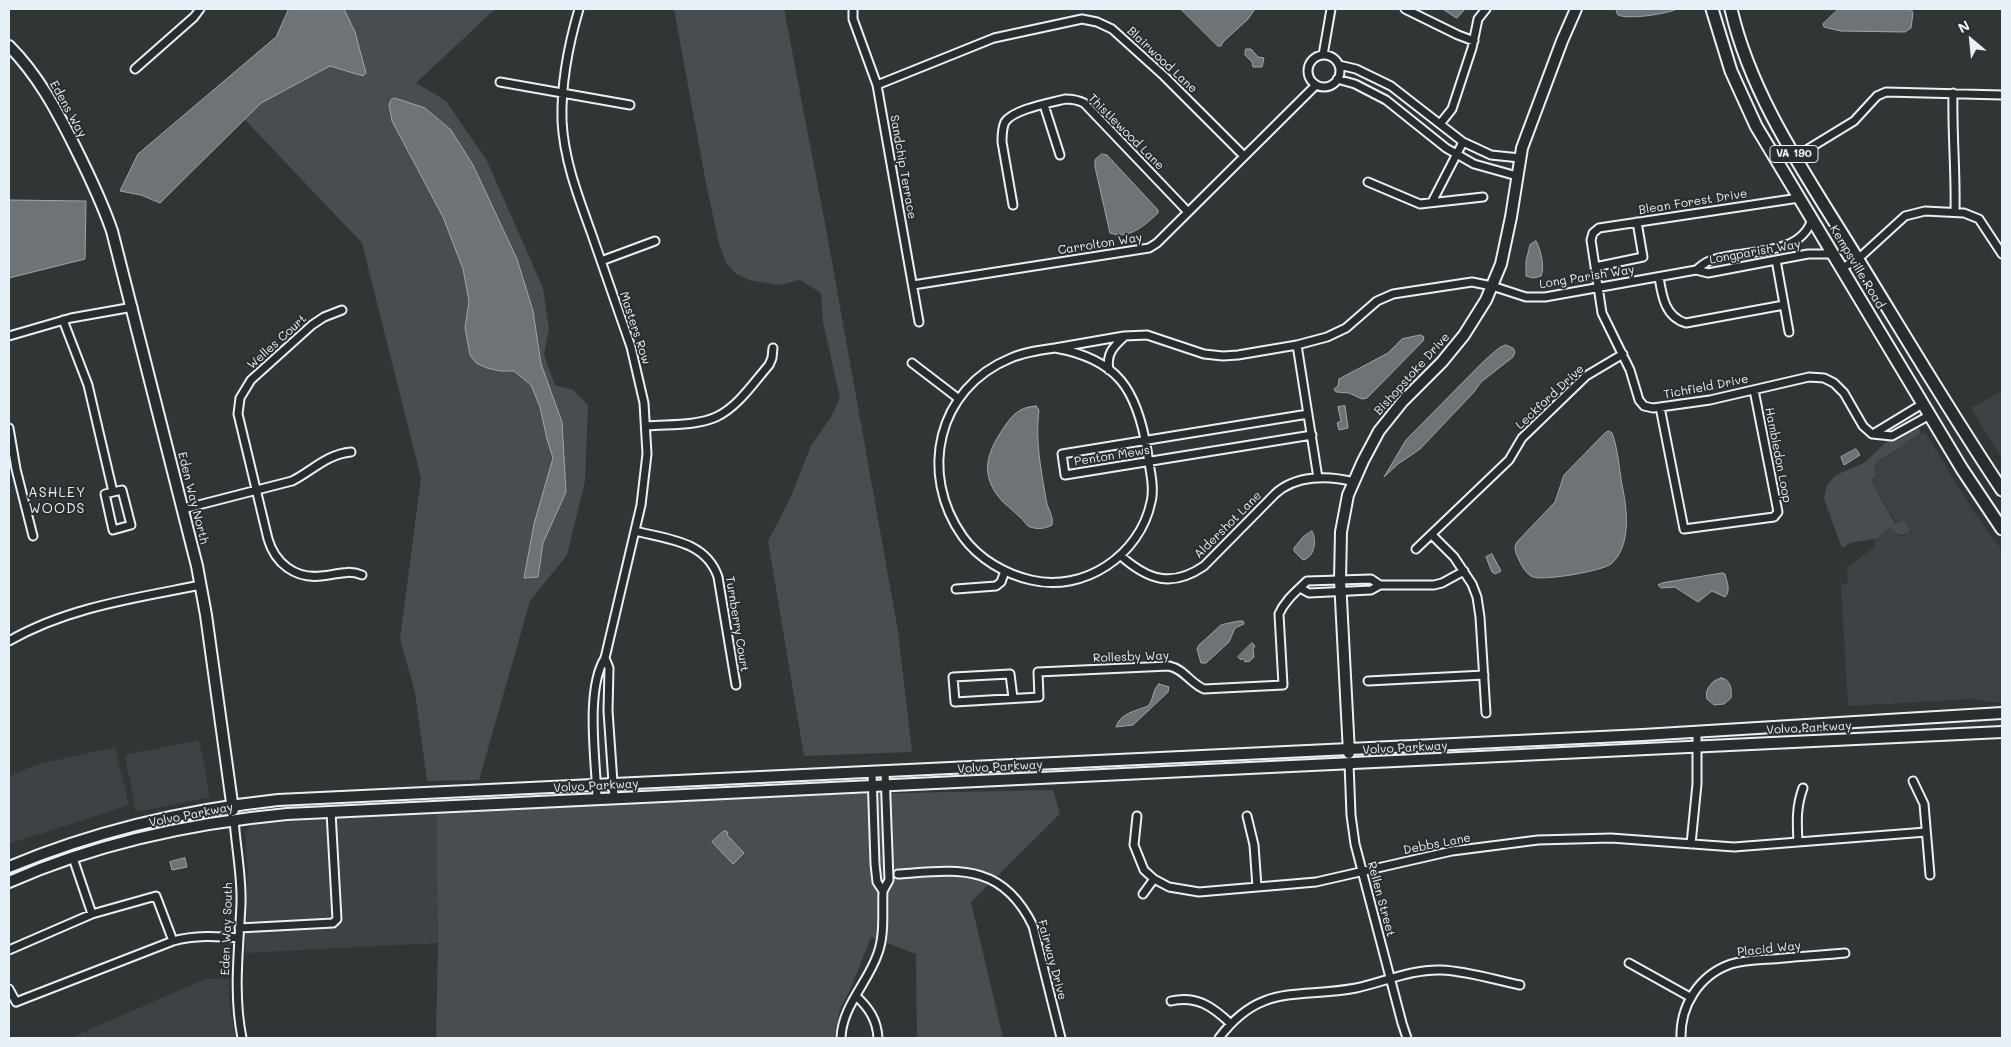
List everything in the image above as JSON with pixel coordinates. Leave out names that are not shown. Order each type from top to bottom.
[{"type":"main road","name":"Bishopstoke Drive","points":[[1349,763],[1340,592],[1341,532],[1348,495],[1379,431],[1403,401],[1442,362],[1464,335],[1486,300],[1501,264],[1522,148],[1572,11],[1583,9]]},
{"type":"main road","name":"Kempsville Road","points":[[1712,9],[1721,44],[1742,98],[1756,126],[1970,481],[2002,529]]},
{"type":"main road","name":"Kempsville Road","points":[[1731,9],[1746,59],[1761,94],[1795,157],[1920,361],[2002,490]]},
{"type":"main road","name":"Edens Way","points":[[9,46],[46,91],[96,190]]},
{"type":"main road","name":"Eden Way North","points":[[96,190],[112,231],[133,307],[201,585],[234,820]]},
{"type":"main road","name":"Volvo Parkway","points":[[9,867],[58,848],[122,828],[232,805],[308,798],[1697,732],[2002,713]]},
{"type":"main road","name":"Volvo Parkway","points":[[9,882],[73,858],[148,836],[234,820],[331,812],[2002,732]]},
{"type":"street","points":[[135,69],[194,17],[200,9]]},
{"type":"street","name":"Masters Row","points":[[579,9],[567,53],[563,94],[562,121],[569,165],[639,375],[647,426],[645,480],[635,531],[605,658],[598,669],[594,704],[597,798]]},
{"type":"street","name":"Sandchip Terrace","points":[[853,9],[853,19],[877,85],[919,322]]},
{"type":"street","points":[[1323,55],[1331,9]]},
{"type":"street","points":[[1405,9],[1474,41]]},
{"type":"street","points":[[1440,124],[1452,109],[1474,41],[1478,19],[1486,9]]},
{"type":"street","name":"Blairwood Lane","points":[[877,85],[994,38],[1082,19],[1097,22],[1112,29],[1164,76],[1244,156]]},
{"type":"street","points":[[1338,65],[1338,79],[1330,86],[1321,87],[1309,78],[1308,68],[1313,59],[1323,55],[1332,58],[1338,65],[1356,69],[1391,86],[1463,142],[1491,155],[1520,158]]},
{"type":"street","points":[[1338,79],[1355,84],[1386,100],[1456,154],[1474,164],[1517,176]]},
{"type":"street","points":[[500,82],[630,105]]},
{"type":"street","name":"Carrolton Way","points":[[913,285],[1149,248],[1157,243],[1316,85]]},
{"type":"street","points":[[1795,157],[1854,121],[1879,94],[1890,92],[2002,95]]},
{"type":"street","points":[[1953,93],[1952,139],[1956,167],[1955,212]]},
{"type":"street","name":"Thistlewood Lane","points":[[1013,205],[1002,142],[1005,122],[1012,115],[1065,99],[1076,99],[1084,104],[1188,212]]},
{"type":"street","points":[[1044,105],[1060,155]]},
{"type":"street","points":[[1432,202],[1463,142]]},
{"type":"street","points":[[1368,182],[1420,204],[1483,197]]},
{"type":"street","name":"Blean Forest Drive","points":[[1593,233],[1599,228],[1798,198]]},
{"type":"street","points":[[1842,268],[1858,259],[1905,216],[1925,211],[1970,214],[1978,219],[1990,233],[2002,254]]},
{"type":"street","name":"Longparish Way","points":[[1696,270],[1708,261],[1790,245],[1804,235],[1812,219]]},
{"type":"street","points":[[1594,267],[1643,258],[1637,222]]},
{"type":"street","name":"Tichfield Drive","points":[[1593,233],[1591,240],[1594,267],[1606,324],[1624,354],[1639,400],[1644,406],[1652,408],[1710,400],[1809,377],[1824,378],[1834,383],[1844,392],[1863,426],[1872,434]]},
{"type":"street","points":[[601,261],[655,242]]},
{"type":"street","name":"Longparish Way","points":[[1696,270],[1708,273],[1818,253],[1833,254]]},
{"type":"street","points":[[1776,260],[1789,332]]},
{"type":"street","name":"Long Parish Way","points":[[1055,348],[1078,352],[1098,362],[1121,381],[1134,398],[1141,418],[1149,462],[1152,500],[1139,533],[1121,556],[1100,570],[1064,581],[1036,581],[1014,575],[989,562],[968,544],[951,519],[942,492],[938,463],[940,441],[948,417],[959,399],[978,378],[998,363],[1023,354],[1055,348],[1124,336],[1140,335],[1156,336],[1212,355],[1238,355],[1297,345],[1337,332],[1352,323],[1376,301],[1393,294],[1464,282],[1492,286],[1526,297],[1545,297],[1696,270]]},
{"type":"street","points":[[1659,277],[1662,294],[1670,313],[1679,321],[1686,323],[1695,323],[1784,305]]},
{"type":"street","points":[[9,336],[63,320],[133,307]]},
{"type":"street","name":"Welles Court","points":[[342,310],[324,317],[312,325],[251,380],[243,392],[238,409],[239,423],[271,547],[281,563],[305,576],[344,572],[354,572],[362,575]]},
{"type":"street","points":[[63,320],[88,385],[113,492]]},
{"type":"street","points":[[1109,370],[1109,353],[1124,336]]},
{"type":"street","points":[[1297,345],[1318,478]]},
{"type":"street","points":[[647,426],[698,422],[716,417],[732,407],[769,365],[773,348]]},
{"type":"street","name":"Leckford Drive","points":[[1416,549],[1509,460],[1522,438],[1586,376],[1624,354]]},
{"type":"street","points":[[912,363],[959,399]]},
{"type":"street","name":"Hambledon Loop","points":[[1660,407],[1684,529],[1774,517],[1778,512],[1754,390]]},
{"type":"street","points":[[1872,434],[1924,403]]},
{"type":"street","name":"Penton Mews","points":[[1308,414],[1062,454],[1064,470],[1065,475],[1312,435]]},
{"type":"street","points":[[1872,434],[1892,436],[1930,414]]},
{"type":"street","points":[[9,428],[16,469],[33,536]]},
{"type":"street","points":[[183,509],[292,481],[327,458],[351,452]]},
{"type":"street","name":"Aldershot Lane","points":[[1121,556],[1138,570],[1154,577],[1166,579],[1181,578],[1204,566],[1282,488],[1293,482],[1318,478],[1339,478],[1354,482]]},
{"type":"street","points":[[122,490],[131,525],[114,530],[105,494],[113,492],[122,490]]},
{"type":"street","name":"Turnberry Court","points":[[635,531],[688,545],[702,552],[712,563],[718,577],[736,685]]},
{"type":"street","points":[[1432,535],[1454,557],[1464,571],[1477,597],[1486,713]]},
{"type":"street","points":[[956,589],[996,586],[1002,582],[1006,570]]},
{"type":"street","points":[[1300,588],[1308,593],[1371,590],[1380,585],[1434,585],[1442,583],[1464,571]]},
{"type":"street","name":"Rollesby Way","points":[[1012,698],[1010,674],[953,677],[955,702],[1039,697],[1038,672],[1169,666],[1178,668],[1204,689],[1283,685],[1279,614],[1283,606],[1300,588],[1307,581],[1371,579],[1380,585]]},
{"type":"street","points":[[9,640],[69,615],[110,602],[201,585]]},
{"type":"street","name":"Masters Row","points":[[605,658],[609,668],[608,711],[614,797]]},
{"type":"street","points":[[1368,681],[1484,675]]},
{"type":"street","points":[[1690,844],[1697,784],[1697,732]]},
{"type":"street","name":"Rellen Street","points":[[1349,763],[1353,828],[1362,872],[1407,1038]]},
{"type":"street","points":[[872,772],[875,864],[878,882],[883,891]]},
{"type":"street","points":[[841,1038],[845,1016],[880,947],[883,891],[889,880],[885,772]]},
{"type":"street","points":[[1913,781],[1924,804],[1930,874]]},
{"type":"street","points":[[1798,842],[1796,814],[1803,788]]},
{"type":"street","points":[[239,928],[333,923],[336,919],[331,812]]},
{"type":"street","points":[[1137,816],[1134,845],[1144,870],[1154,879],[1143,894]]},
{"type":"street","points":[[1247,816],[1254,846],[1257,888]]},
{"type":"street","name":"Eden Way South","points":[[234,820],[241,888],[237,998],[242,1038]]},
{"type":"street","name":"Debbs Lane","points":[[1154,879],[1169,887],[1199,892],[1316,882],[1452,851],[1538,840],[1611,838],[1734,847],[1926,832]]},
{"type":"street","points":[[73,858],[92,914]]},
{"type":"street","name":"Fairway Drive","points":[[898,874],[949,870],[975,873],[990,879],[1013,894],[1025,910],[1033,926],[1061,1038]]},
{"type":"street","points":[[9,950],[92,914],[156,896],[173,941]]},
{"type":"street","points":[[9,988],[16,1002],[173,941],[190,937],[210,936],[239,938]]},
{"type":"street","name":"Placid Way","points":[[1681,1038],[1683,1016],[1690,997],[1709,976],[1731,964],[1845,953]]},
{"type":"street","points":[[1629,963],[1690,997]]},
{"type":"street","points":[[1219,1038],[1231,1024],[1251,1008],[1279,996],[1352,988],[1427,970],[1443,970],[1520,985]]},
{"type":"street","points":[[856,996],[871,1012],[878,1038]]},
{"type":"street","points":[[1171,1001],[1184,998],[1203,1002],[1231,1024]]},
{"type":"shaded area","points":[[289,9],[344,9],[355,32],[366,73],[363,76],[330,66],[261,103],[160,203],[141,195],[120,191],[138,154],[276,37]]},
{"type":"shaded area","points":[[335,9],[495,9],[416,83],[446,101],[487,161],[543,288],[549,329],[544,355],[555,385],[573,390],[588,405],[585,481],[567,555],[530,601],[479,780],[427,781],[415,692],[400,639],[421,478],[362,243],[232,106]]},
{"type":"shaded area","points":[[674,9],[784,9],[827,234],[898,631],[912,752],[804,756],[768,541],[789,501],[811,446],[831,417],[840,398],[823,322],[821,293],[800,280],[779,285],[749,280],[735,273],[726,263],[718,240],[705,178]]},
{"type":"shaded area","points":[[1181,9],[1255,9],[1248,19],[1221,46],[1218,46]]},
{"type":"shaded area","points":[[1443,9],[1465,9],[1457,18]]},
{"type":"shaded area","points":[[1616,9],[1677,9],[1630,17],[1618,15]]},
{"type":"shaded area","points":[[1839,9],[1911,9],[1913,13],[1911,28],[1905,32],[1841,31],[1824,27],[1823,24]]},
{"type":"shaded area","points":[[1246,49],[1251,49],[1258,57],[1264,58],[1262,67],[1253,67],[1252,62],[1245,55]]},
{"type":"shaded area","points":[[395,98],[425,108],[451,130],[473,165],[517,259],[533,311],[541,364],[562,422],[566,492],[543,543],[538,577],[524,578],[534,524],[553,458],[540,407],[531,385],[514,371],[500,371],[487,368],[476,363],[470,355],[465,328],[469,301],[463,269],[443,217],[392,121],[389,105],[391,100]]},
{"type":"shaded area","points":[[1102,154],[1107,155],[1158,210],[1158,213],[1148,222],[1124,235],[1110,233],[1095,167],[1095,160]]},
{"type":"shaded area","points":[[9,200],[86,201],[85,259],[9,278]]},
{"type":"shaded area","points":[[1536,241],[1541,254],[1543,268],[1541,276],[1533,278],[1526,276],[1526,261],[1530,245]]},
{"type":"shaded area","points":[[1421,335],[1424,337],[1423,341],[1367,398],[1362,399],[1349,393],[1336,392],[1334,389],[1338,386],[1339,379],[1388,353],[1402,339]]},
{"type":"shaded area","points":[[1506,345],[1513,348],[1515,352],[1513,357],[1481,382],[1474,392],[1420,449],[1398,464],[1384,477],[1406,440],[1485,360],[1499,348]]},
{"type":"shaded area","points":[[2002,391],[2002,459],[1971,408]]},
{"type":"shaded area","points":[[1036,406],[1039,410],[1038,444],[1041,466],[1052,522],[1052,525],[1040,528],[1028,526],[1003,502],[991,484],[988,475],[989,457],[992,448],[1010,420],[1020,410]]},
{"type":"shaded area","points":[[1345,406],[1348,428],[1339,430],[1337,423],[1341,421],[1338,407]]},
{"type":"shaded area","points":[[1917,425],[1921,433],[1877,462],[1874,467],[1877,476],[1871,480],[1895,524],[1903,520],[1908,523],[1910,531],[1904,535],[1898,534],[1889,528],[1878,538],[1850,543],[1842,548],[1824,499],[1827,485],[1836,475],[1864,463],[1887,441]]},
{"type":"shaded area","points":[[1609,431],[1612,433],[1617,452],[1626,515],[1625,537],[1618,556],[1611,564],[1597,570],[1549,578],[1531,576],[1526,572],[1516,553],[1517,542],[1555,502],[1564,475]]},
{"type":"shaded area","points":[[1925,432],[1973,511],[2002,550],[2002,702],[1972,699],[1848,706],[1841,585],[1848,584],[1847,567],[1875,547],[1874,540],[1882,536],[1886,529],[1891,529],[1898,535],[1904,536],[1911,531],[1908,522],[1902,520],[1896,523],[1871,480],[1878,476],[1874,467],[1878,462],[1902,448],[1906,442]]},
{"type":"shaded area","points":[[1856,449],[1860,455],[1844,465],[1841,457]]},
{"type":"shaded area","points":[[1312,531],[1315,543],[1314,548],[1310,555],[1303,560],[1294,551],[1294,548],[1303,537]]},
{"type":"shaded area","points":[[1492,554],[1501,571],[1495,574],[1492,572],[1486,557]]},
{"type":"shaded area","points":[[1725,574],[1728,586],[1727,595],[1725,597],[1712,591],[1698,602],[1675,587],[1661,588],[1658,585],[1662,583]]},
{"type":"shaded area","points":[[1243,621],[1244,624],[1235,628],[1229,642],[1206,663],[1201,663],[1197,649],[1199,645],[1221,625]]},
{"type":"shaded area","points":[[1252,643],[1255,646],[1253,649],[1254,657],[1250,661],[1245,662],[1243,658],[1241,660],[1238,657]]},
{"type":"shaded area","points":[[1721,678],[1729,683],[1731,698],[1724,704],[1714,705],[1707,699],[1707,692],[1712,683]]},
{"type":"shaded area","points":[[1159,684],[1169,687],[1168,692],[1133,725],[1116,727],[1118,722],[1125,716],[1148,706]]},
{"type":"shaded area","points":[[199,740],[210,797],[136,812],[125,755]]},
{"type":"shaded area","points":[[115,747],[129,805],[9,844],[9,777],[35,765]]},
{"type":"shaded area","points":[[1053,790],[1060,814],[971,902],[1003,1038],[917,1038],[916,954],[871,937],[851,988],[840,1009],[834,1038],[436,1038],[438,943],[436,811],[853,794]]},
{"type":"shaded area","points":[[436,811],[438,943],[245,953],[248,871],[245,833],[252,824]]},
{"type":"shaded area","points":[[724,831],[728,833],[727,835],[744,853],[733,864],[712,842]]},
{"type":"shaded area","points":[[185,858],[187,867],[172,870],[170,862]]},
{"type":"shaded area","points":[[205,979],[229,979],[229,1001],[235,1038],[70,1038]]},
{"type":"district","name":"ASHLEY WOODS","points":[[57,502]]}]
